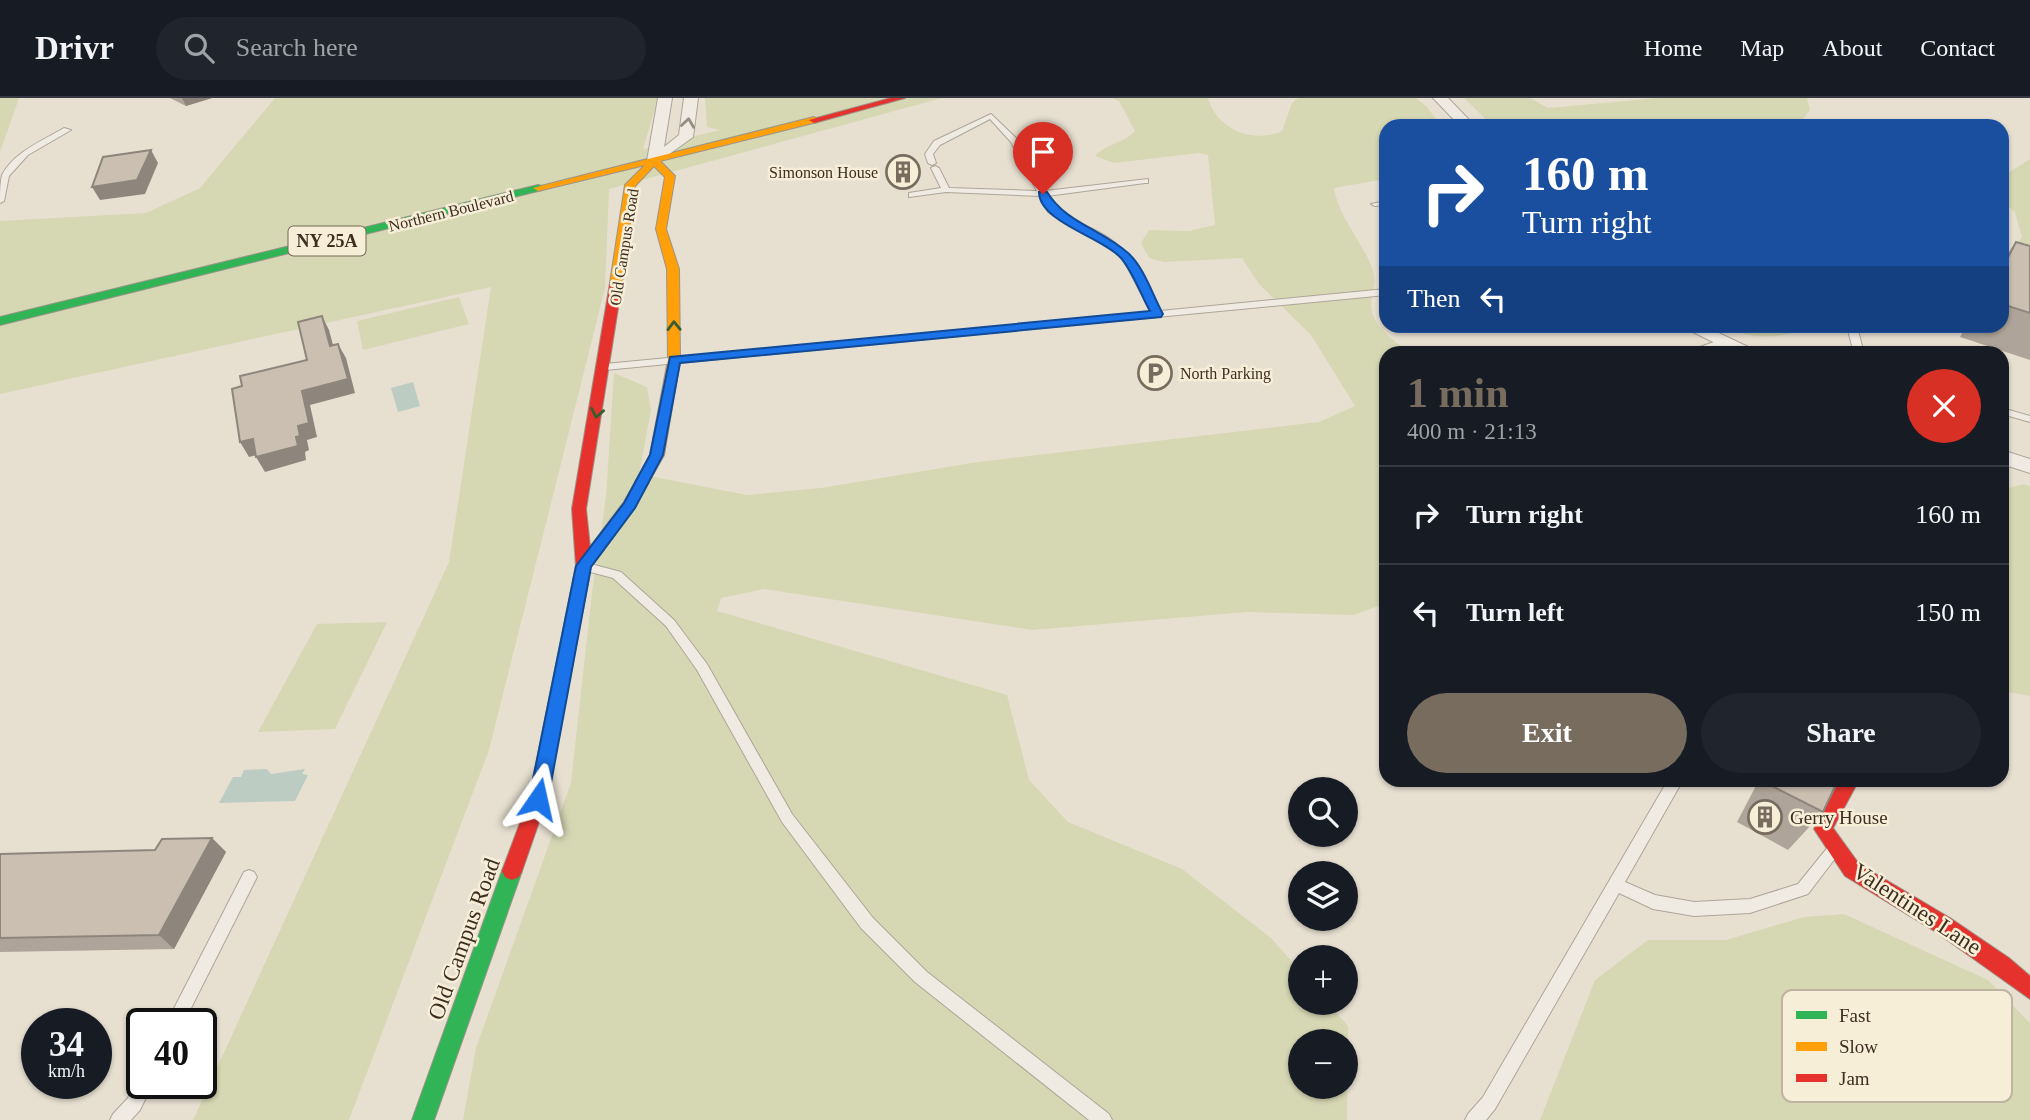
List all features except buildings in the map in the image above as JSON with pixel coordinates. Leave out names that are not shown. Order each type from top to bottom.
[{"type":"street","points":[[654,161],[665,98]]},
{"type":"street","points":[[654,161],[686,137],[691,98]]},
{"type":"street","name":"Northern Boulevard","points":[[0,321],[901,98]]},
{"type":"street","points":[[1440,98],[1461,119]]},
{"type":"street","name":"Old Campus Road","points":[[423,1120],[538,799],[584,566],[579,509],[605,367],[630,185],[654,161],[670,176],[661,229],[673,269],[674,360],[657,455],[630,505],[584,566]]},
{"type":"street","points":[[1707,333],[1737,346]]},
{"type":"street","points":[[2009,459],[2030,466]]},
{"type":"street","name":"Valentines Lane","points":[[1846,787],[1823,829],[1852,870],[1943,925],[2002,965],[2030,989]]},
{"type":"lane","points":[[946,190],[929,154],[937,143],[991,116],[1014,141],[1051,210],[1072,224],[1105,239],[1127,258],[1157,314]]},
{"type":"lane","points":[[0,201],[5,176],[25,153],[67,130]]},
{"type":"lane","points":[[912,195],[946,190],[1043,194],[1146,181]]},
{"type":"lane","points":[[1375,204],[1379,204]]},
{"type":"lane","points":[[605,367],[1379,293]]},
{"type":"lane","points":[[1709,346],[1726,341]]},
{"type":"lane","points":[[2009,413],[2030,419]]},
{"type":"lane","points":[[584,566],[617,575],[670,622],[702,667],[787,818],[867,923],[921,977],[1103,1120]]},
{"type":"lane","points":[[1474,1120],[1489,1103],[1672,787]]},
{"type":"lane","points":[[1617,885],[1653,902],[1694,909],[1750,906],[1803,889],[1836,847]]},
{"type":"lane","points":[[182,1008],[249,877]]},
{"type":"lane","points":[[119,1120],[136,1099]]},
{"type":"green space","points":[[0,98],[19,98],[0,152]]},
{"type":"green space","points":[[275,98],[658,98],[643,149],[720,130],[707,127],[705,98],[942,98],[609,189],[605,288],[489,750],[349,1120],[193,1120],[203,1099],[217,1099],[217,1068],[449,562],[491,287],[0,394],[0,221],[146,213],[200,188]]},
{"type":"green space","points":[[1112,98],[1208,98],[1219,118],[1228,126],[1249,135],[1260,136],[1282,131],[1292,103],[1298,98],[1416,98],[1436,119],[1379,119],[1379,180],[1334,188],[1341,210],[1373,271],[1371,308],[1379,325],[1379,333],[1386,333],[1401,346],[1379,346],[1379,606],[1354,615],[1247,612],[1032,630],[764,589],[721,598],[717,611],[1007,695],[1029,780],[1068,822],[1182,869],[1271,938],[1288,957],[1288,1015],[1338,1015],[1348,1026],[1348,1029],[1288,1029],[1288,1099],[1347,1099],[1347,1120],[463,1120],[476,1048],[571,783],[592,593],[606,497],[614,373],[647,387],[651,410],[639,474],[747,495],[821,488],[978,462],[1319,422],[1355,406],[1311,335],[1259,284],[1242,258],[1164,262],[1149,258],[1141,243],[1149,230],[1189,231],[1215,225],[1208,155],[1199,153],[1114,163],[1095,156],[1135,131],[1119,101]]},
{"type":"green space","points":[[1464,98],[1530,98],[1548,108],[1658,98],[1807,98],[1810,110],[1803,119],[1486,119]]},
{"type":"green space","points":[[2030,159],[2030,276],[2009,258],[2009,253],[2022,237],[2015,212],[2009,207],[2009,172]]},
{"type":"green space","points":[[459,297],[469,324],[363,350],[357,321]]},
{"type":"green space","points":[[1742,333],[1794,333],[1771,336]]},
{"type":"green space","points":[[2024,484],[2030,486],[2030,696],[2009,692],[2009,488]]},
{"type":"green space","points":[[387,622],[335,729],[258,732],[317,624]]},
{"type":"green space","points":[[1844,914],[1988,980],[1998,990],[1782,990],[1782,1102],[2012,1102],[2012,1005],[2030,1023],[2030,1120],[1540,1120],[1595,980],[1648,940],[1726,940],[1804,917]]},
{"type":"shaded area","points":[[413,382],[420,406],[398,412],[391,388]]},
{"type":"shaded area","points":[[267,769],[271,774],[305,769],[302,774],[308,775],[295,801],[219,803],[233,777],[241,777],[244,770]]},
{"type":"traffic: fast","points":[[0,321],[538,188]]},
{"type":"traffic: fast","points":[[423,1120],[512,871]]},
{"type":"traffic: slow","points":[[538,188],[814,120]]},
{"type":"traffic: slow","points":[[616,283],[630,185],[654,161],[670,176],[661,229],[673,269],[674,360],[657,455],[642,482]]},
{"type":"traffic: jam","points":[[814,120],[901,98]]},
{"type":"traffic: jam","points":[[512,871],[538,799],[584,566],[579,509],[616,283]]},
{"type":"traffic: jam","points":[[584,566],[630,504],[642,482]]},
{"type":"traffic: jam","points":[[1846,787],[1823,829],[1852,870],[1943,925],[2002,965],[2030,989]]},
{"type":"place","name":"Simonson House","points":[[903,172]]},
{"type":"place","name":"North Parking","points":[[1155,373]]},
{"type":"place","name":"Gerry House","points":[[1765,817]]},
{"type":"route","points":[[538,799],[584,566],[630,505],[657,455],[674,360],[1157,314],[1127,258],[1105,239],[1072,224],[1051,210],[1043,194]]}]
